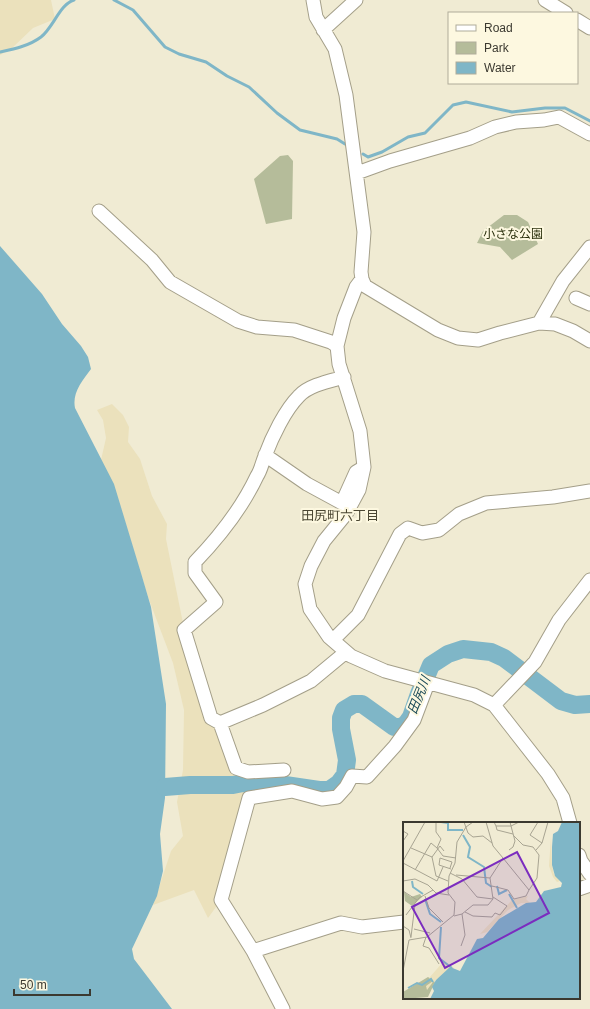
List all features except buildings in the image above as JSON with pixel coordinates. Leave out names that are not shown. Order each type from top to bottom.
[{"type":"street","points":[[313,0],[316,17],[335,49],[346,95],[364,232],[362,279],[365,286],[438,330],[458,338],[478,340],[539,323],[555,324],[573,331],[590,341]]},
{"type":"street","points":[[324,30],[356,0]]},
{"type":"street","points":[[545,0],[564,12]]},
{"type":"street","points":[[578,21],[590,28]]},
{"type":"street","points":[[357,173],[390,160],[470,138],[495,127],[516,122],[544,120],[559,117],[590,134]]},
{"type":"street","points":[[100,211],[152,260],[170,282],[238,321],[257,327],[294,330],[331,342],[337,346]]},
{"type":"street","points":[[539,323],[563,281],[590,247]]},
{"type":"street","points":[[362,279],[356,287],[344,318],[337,346],[339,364],[360,431],[364,467],[359,490],[346,514],[324,541],[311,566],[305,584],[310,609],[332,640],[351,656],[385,671],[474,695],[494,705],[548,774],[563,798],[570,822]]},
{"type":"street","points":[[576,298],[590,304]]},
{"type":"street","points":[[284,770],[248,772],[236,768],[220,723],[211,718],[184,630],[216,602],[195,572],[195,562],[212,544],[237,512],[258,476],[265,455],[281,422],[300,395],[319,384],[344,377]]},
{"type":"street","points":[[265,455],[307,484],[342,503],[356,472],[364,467]]},
{"type":"street","points":[[332,640],[358,615],[400,534],[408,528],[422,533],[439,530],[459,514],[486,503],[553,497],[590,491]]},
{"type":"street","points":[[494,705],[535,662],[559,620],[590,580]]},
{"type":"street","points":[[220,723],[263,705],[311,681],[346,652]]},
{"type":"street","points":[[283,1009],[253,951],[221,900],[249,798],[292,791],[322,799],[338,797],[352,776],[367,777],[395,746],[414,720],[423,681]]},
{"type":"street","points":[[580,858],[590,874]]},
{"type":"street","points":[[580,889],[590,885]]},
{"type":"street","points":[[253,951],[341,923],[362,927],[403,922]]},
{"type":"green space","points":[[288,155],[293,161],[292,219],[266,224],[254,179],[280,156]]},
{"type":"green space","name":"小さな公園","points":[[504,215],[517,215],[528,222],[538,244],[512,260],[500,247],[477,243],[483,231]]},
{"type":"sand","points":[[0,0],[51,0],[55,19],[33,28],[11,49],[0,55]]},
{"type":"sand","points":[[112,404],[123,415],[129,427],[128,442],[140,459],[152,496],[167,524],[166,539],[186,638],[234,762],[246,783],[244,816],[221,900],[208,918],[194,890],[153,905],[171,851],[183,836],[177,802],[183,770],[184,710],[173,663],[148,597],[118,499],[101,460],[106,438],[103,420],[97,410]]},
{"type":"water","points":[[0,246],[42,294],[62,324],[81,346],[88,357],[91,369],[76,392],[74,403],[75,408],[114,484],[151,607],[166,704],[165,798],[160,834],[163,871],[157,896],[132,949],[134,959],[172,1009],[0,1009]]},
{"type":"waterway","points":[[0,52],[26,45],[41,37],[65,6],[74,0]]},
{"type":"waterway","points":[[114,0],[133,10],[165,47],[179,54],[206,62],[227,76],[249,87],[277,113],[300,130],[337,139],[345,144]]},
{"type":"waterway","points":[[363,154],[368,157],[382,152],[408,137],[425,133],[453,105],[466,102],[512,112],[545,108],[565,108],[590,121]]},
{"type":"waterway","name":"田尻川","points":[[165,787],[190,785],[233,785],[243,783],[285,785],[329,790],[339,783],[345,775],[347,760],[341,729],[341,718],[344,710],[354,704],[362,704],[394,727],[401,727],[406,724],[411,717],[431,665],[448,654],[463,649],[491,652],[504,658],[561,701],[575,705],[590,704]]},
{"type":"district","name":"田尻町六丁目","points":[[340,515]]}]
